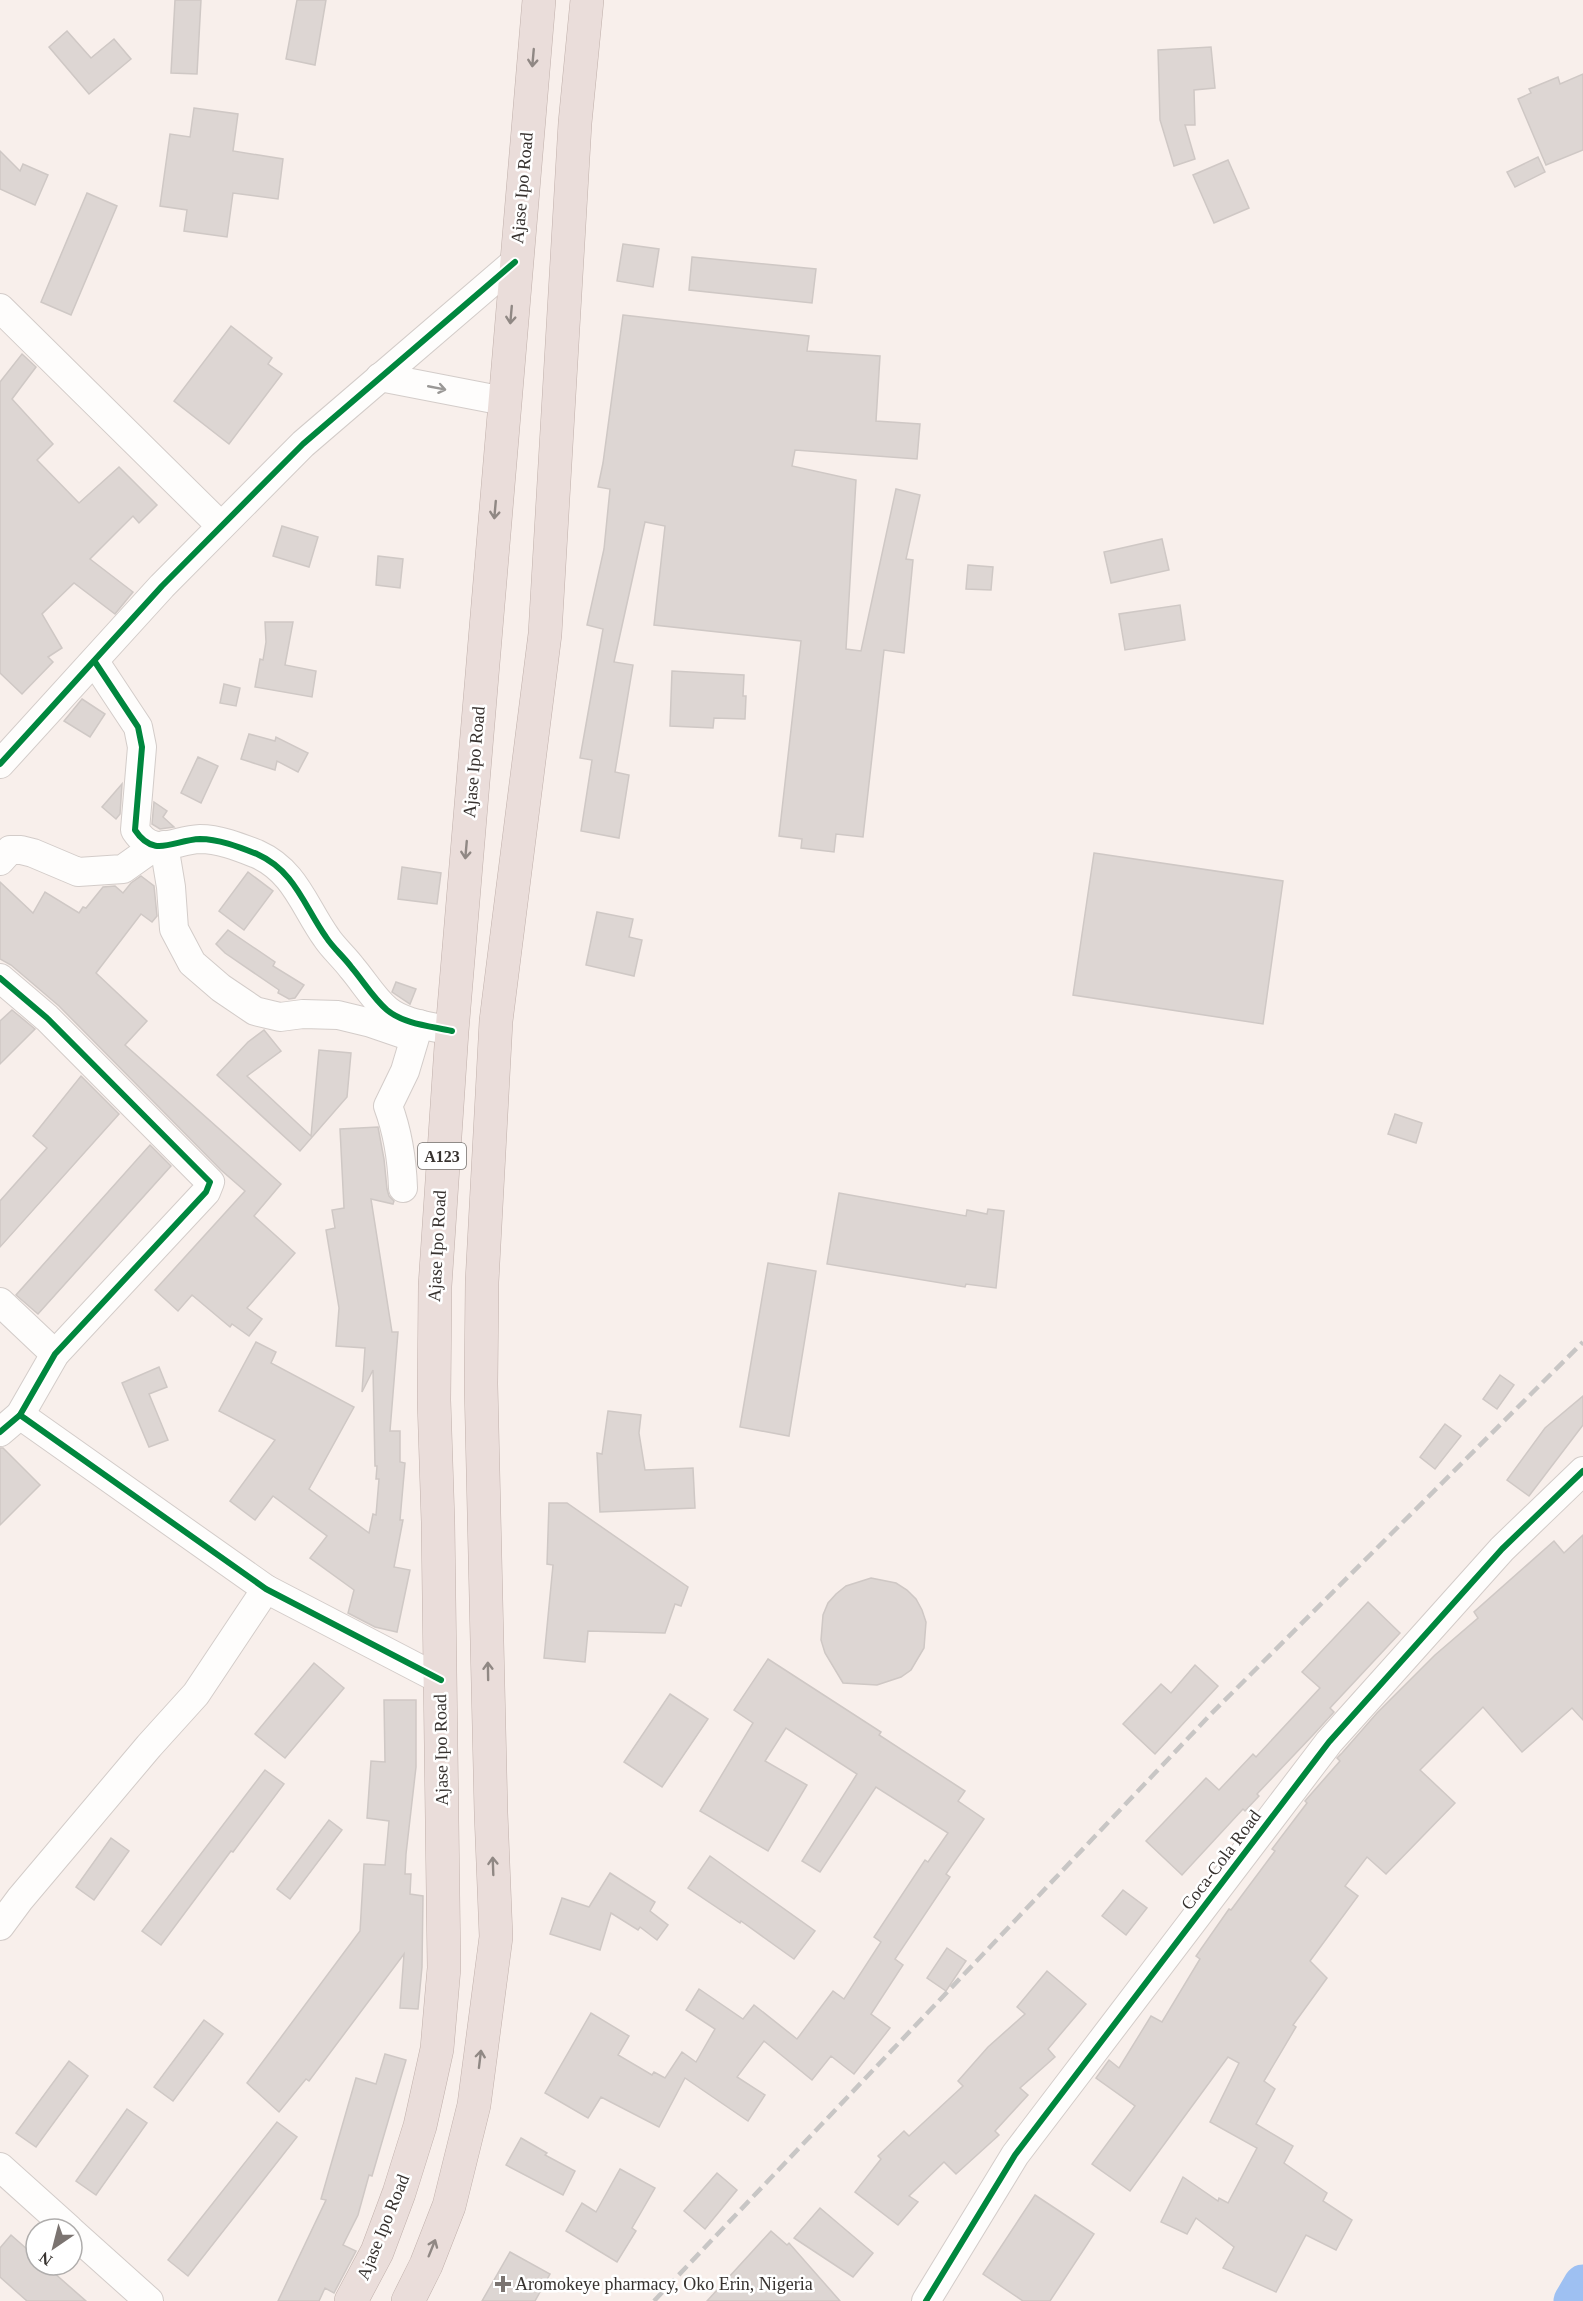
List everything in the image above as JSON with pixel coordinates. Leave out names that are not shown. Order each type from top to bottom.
[{"type":"highway","name":"Ajase Ipo Road","points":[[351,2301],[377,2252],[420,2126],[436,2049],[444,1968],[434,1319],[441,1163],[538,0]]},
{"type":"highway","name":"A123","points":[[408,2301],[449,2206],[474,2105],[496,1937],[481,1384],[496,1021],[545,634],[575,123],[587,0]]},
{"type":"highway","points":[[434,1319],[482,1319]]},
{"type":"street","points":[[0,764],[162,586],[303,444],[515,262]]},
{"type":"street","points":[[0,308],[222,526]]},
{"type":"street","points":[[380,377],[504,401]]},
{"type":"street","points":[[95,662],[138,727],[142,747],[142,765],[135,830],[141,839],[159,846]]},
{"type":"street","points":[[0,861],[10,850],[21,850],[78,872],[123,869],[159,846],[200,839],[235,845],[265,858],[288,877],[307,903],[325,936],[371,994],[388,1011],[405,1020],[416,1031]]},
{"type":"street","points":[[159,846],[171,887],[174,929],[192,963],[221,988],[255,1011],[280,1017],[303,1014],[338,1015],[416,1031],[452,1031]]},
{"type":"street","points":[[1,981],[47,1018],[210,1182],[206,1192],[55,1354],[10,1424],[266,1589],[441,1680]]},
{"type":"street","points":[[403,1188],[402,1158],[388,1106],[405,1071],[416,1031]]},
{"type":"street","points":[[0,1302],[55,1354]]},
{"type":"street","name":"Coca-Cola Road","points":[[926,2301],[1015,2155],[1329,1742],[1502,1549],[1583,1471]]},
{"type":"street","points":[[0,1926],[134,1764],[196,1694],[266,1589]]},
{"type":"street","points":[[0,2167],[56,2217]]},
{"type":"street","points":[[84,2242],[149,2301]]},
{"type":"building","points":[[175,0],[201,0],[197,74],[171,73]]},
{"type":"building","points":[[297,0],[326,0],[315,65],[286,59]]},
{"type":"building","points":[[67,31],[91,58],[114,39],[131,59],[89,94],[49,47]]},
{"type":"building","points":[[1211,47],[1215,88],[1194,90],[1195,125],[1185,125],[1195,159],[1174,166],[1160,120],[1158,50]]},
{"type":"building","points":[[1583,74],[1583,150],[1546,165],[1518,99],[1531,93],[1529,89],[1558,77],[1560,84]]},
{"type":"building","points":[[194,108],[238,114],[233,151],[283,159],[278,199],[233,193],[227,237],[184,231],[187,210],[160,206],[170,134],[190,137]]},
{"type":"building","points":[[0,151],[20,171],[23,164],[48,175],[35,205],[0,189]]},
{"type":"building","points":[[1538,157],[1545,172],[1515,187],[1507,172]]},
{"type":"building","points":[[1228,160],[1249,208],[1214,223],[1193,175]]},
{"type":"building","points":[[87,193],[117,206],[71,315],[41,302]]},
{"type":"building","points":[[623,244],[659,249],[653,287],[617,281]]},
{"type":"building","points":[[692,257],[816,269],[812,303],[689,290]]},
{"type":"building","points":[[623,315],[809,336],[807,351],[880,356],[876,421],[920,424],[917,459],[795,450],[792,466],[856,480],[846,649],[861,651],[896,489],[920,495],[906,559],[913,560],[904,653],[884,650],[863,837],[836,834],[834,852],[801,848],[802,839],[779,836],[801,641],[654,625],[665,526],[645,522],[614,662],[633,665],[615,772],[629,775],[619,838],[581,831],[592,760],[580,758],[603,629],[587,625],[604,549],[610,489],[598,487]]},
{"type":"building","points":[[231,326],[272,358],[268,364],[282,374],[229,444],[174,401]]},
{"type":"building","points":[[22,354],[36,367],[12,399],[53,444],[37,460],[79,503],[119,467],[157,505],[139,523],[133,516],[90,559],[133,592],[115,614],[74,583],[42,614],[62,648],[48,657],[53,662],[22,694],[0,673],[0,382]]},
{"type":"building","points":[[282,526],[318,537],[309,567],[273,556]]},
{"type":"building","points":[[1162,539],[1169,570],[1111,583],[1104,552]]},
{"type":"building","points":[[378,556],[403,559],[400,588],[376,585]]},
{"type":"building","points":[[968,565],[993,567],[991,590],[966,589]]},
{"type":"building","points":[[1180,605],[1185,640],[1125,650],[1119,614]]},
{"type":"building","points":[[265,622],[293,622],[285,665],[316,671],[312,697],[255,687],[266,642]]},
{"type":"building","points":[[672,671],[744,675],[745,719],[714,718],[713,728],[670,726]]},
{"type":"building","points":[[224,684],[240,688],[236,706],[220,703]]},
{"type":"building","points":[[82,699],[105,714],[90,737],[64,721]]},
{"type":"building","points":[[249,734],[275,741],[276,737],[308,753],[298,772],[277,761],[275,770],[241,759]]},
{"type":"building","points":[[198,757],[218,766],[201,803],[181,793]]},
{"type":"building","points":[[122,784],[120,814],[116,819],[102,807]]},
{"type":"building","points":[[154,802],[167,811],[163,817],[174,827],[160,829],[152,824]]},
{"type":"building","points":[[1094,853],[1283,881],[1263,1024],[1073,995]]},
{"type":"building","points":[[402,867],[441,873],[437,904],[398,899]]},
{"type":"building","points":[[248,872],[273,891],[244,930],[219,911]]},
{"type":"building","points":[[141,876],[154,886],[157,916],[152,922],[141,914],[96,973],[147,1021],[125,1045],[281,1184],[254,1216],[295,1253],[247,1308],[262,1319],[249,1336],[232,1324],[230,1327],[192,1295],[178,1311],[155,1290],[245,1191],[221,1170],[59,1006],[11,965],[0,959],[0,882],[33,913],[45,892],[79,913],[103,887],[115,886],[123,893]]},
{"type":"building","points":[[597,912],[633,919],[629,937],[642,940],[634,976],[586,965]]},
{"type":"building","points":[[228,930],[275,962],[273,966],[304,985],[295,998],[289,999],[278,993],[279,990],[225,953],[216,944]]},
{"type":"building","points":[[396,982],[416,989],[410,1004],[392,992]]},
{"type":"building","points":[[12,1010],[35,1029],[0,1064],[0,1021]]},
{"type":"building","points":[[264,1030],[281,1051],[247,1076],[311,1136],[319,1050],[351,1053],[347,1097],[300,1151],[217,1075],[248,1042]]},
{"type":"building","points":[[81,1076],[119,1114],[0,1247],[0,1201],[47,1148],[33,1136]]},
{"type":"building","points":[[1395,1114],[1422,1123],[1416,1143],[1388,1134]]},
{"type":"building","points":[[378,1127],[387,1189],[394,1201],[393,1204],[371,1199],[392,1332],[398,1332],[390,1431],[400,1431],[400,1462],[405,1463],[400,1520],[403,1520],[394,1567],[410,1570],[397,1632],[375,1627],[348,1613],[354,1590],[310,1558],[327,1536],[273,1496],[255,1520],[230,1501],[275,1440],[219,1411],[256,1342],[276,1352],[271,1363],[354,1407],[309,1489],[369,1533],[373,1514],[376,1515],[379,1479],[376,1479],[377,1466],[375,1466],[373,1370],[362,1392],[365,1348],[336,1346],[339,1308],[326,1230],[335,1228],[332,1210],[344,1208],[340,1129]]},
{"type":"building","points":[[150,1145],[171,1166],[38,1314],[16,1295]]},
{"type":"building","points":[[839,1193],[966,1216],[967,1210],[987,1214],[988,1209],[1004,1211],[996,1288],[966,1284],[965,1287],[827,1264]]},
{"type":"building","points":[[768,1263],[816,1271],[789,1436],[740,1427]]},
{"type":"building","points":[[159,1367],[167,1387],[149,1394],[168,1440],[149,1447],[122,1383]]},
{"type":"building","points":[[1500,1375],[1514,1385],[1497,1409],[1483,1399]]},
{"type":"building","points":[[1583,1396],[1583,1425],[1529,1496],[1507,1480],[1545,1428]]},
{"type":"building","points":[[608,1411],[641,1415],[639,1433],[645,1470],[693,1468],[695,1508],[600,1512],[597,1453],[602,1454]]},
{"type":"building","points":[[1445,1424],[1461,1436],[1435,1469],[1420,1457]]},
{"type":"building","points":[[0,1448],[3,1448],[40,1485],[0,1525]]},
{"type":"building","points":[[549,1503],[567,1503],[688,1587],[681,1606],[675,1604],[665,1633],[588,1631],[585,1662],[544,1658],[553,1565],[547,1564]]},
{"type":"building","points":[[1583,1535],[1583,1720],[1572,1708],[1522,1752],[1483,1707],[1420,1770],[1455,1803],[1386,1874],[1367,1857],[1345,1886],[1358,1896],[1310,1961],[1327,1978],[1293,2025],[1296,2027],[1264,2081],[1275,2089],[1256,2124],[1293,2146],[1284,2163],[1327,2193],[1323,2201],[1352,2220],[1336,2250],[1306,2235],[1276,2292],[1223,2268],[1234,2247],[1196,2218],[1187,2234],[1161,2222],[1183,2177],[1218,2201],[1219,2198],[1228,2203],[1257,2148],[1210,2122],[1239,2063],[1228,2057],[1130,2191],[1092,2164],[1135,2106],[1096,2078],[1109,2060],[1119,2068],[1151,2016],[1162,2022],[1200,1959],[1196,1956],[1229,1909],[1231,1910],[1275,1851],[1272,1849],[1307,1803],[1305,1801],[1340,1761],[1337,1758],[1377,1713],[1435,1655],[1478,1618],[1474,1612],[1554,1541],[1564,1553]]},
{"type":"building","points":[[871,1578],[896,1583],[916,1599],[926,1622],[924,1648],[911,1670],[901,1677],[877,1685],[843,1683],[825,1653],[821,1640],[823,1615],[828,1603],[846,1586]]},
{"type":"building","points":[[1368,1602],[1400,1633],[1330,1708],[1334,1712],[1257,1794],[1259,1796],[1245,1811],[1243,1809],[1182,1875],[1146,1841],[1206,1778],[1219,1790],[1253,1754],[1256,1757],[1320,1688],[1302,1672]]},
{"type":"building","points":[[768,1659],[881,1732],[879,1735],[965,1791],[958,1801],[984,1819],[946,1874],[950,1877],[895,1959],[903,1965],[871,2014],[890,2028],[854,2074],[831,2056],[812,2080],[764,2041],[737,2077],[765,2095],[748,2121],[685,2078],[659,2127],[601,2097],[588,2118],[545,2093],[591,2013],[629,2036],[618,2055],[652,2075],[654,2072],[665,2078],[682,2052],[696,2062],[715,2029],[686,2010],[699,1989],[743,2019],[754,2005],[797,2039],[833,1991],[844,1999],[881,1942],[874,1937],[925,1860],[928,1862],[948,1833],[876,1787],[820,1872],[802,1861],[857,1774],[786,1728],[765,1761],[807,1785],[768,1851],[700,1811],[753,1723],[734,1710]]},
{"type":"building","points":[[314,1663],[344,1688],[285,1758],[255,1734]]},
{"type":"building","points":[[1195,1665],[1218,1686],[1155,1754],[1123,1724],[1161,1684],[1171,1693]]},
{"type":"building","points":[[670,1694],[708,1719],[662,1787],[624,1762]]},
{"type":"building","points":[[384,1700],[416,1700],[416,1767],[405,1874],[411,1874],[410,1894],[423,1896],[422,1967],[418,2009],[400,2008],[404,1954],[309,2081],[306,2079],[279,2112],[247,2083],[360,1931],[364,1864],[385,1865],[389,1821],[367,1818],[371,1761],[385,1762]]},
{"type":"building","points":[[265,1770],[284,1784],[161,1945],[142,1931]]},
{"type":"building","points":[[329,1820],[342,1830],[290,1899],[277,1889]]},
{"type":"building","points":[[111,1838],[129,1851],[94,1900],[76,1887]]},
{"type":"building","points":[[710,1856],[815,1931],[794,1959],[741,1921],[740,1923],[688,1888]]},
{"type":"building","points":[[610,1873],[655,1902],[650,1911],[668,1925],[657,1940],[640,1927],[638,1930],[611,1913],[600,1950],[550,1934],[562,1898],[589,1907]]},
{"type":"building","points":[[1123,1890],[1147,1908],[1126,1935],[1102,1916]]},
{"type":"building","points":[[947,1948],[966,1961],[946,1991],[927,1978]]},
{"type":"building","points":[[1047,1971],[1086,2004],[1048,2049],[1055,2057],[1020,2088],[1028,2095],[995,2131],[999,2135],[956,2174],[944,2162],[909,2196],[918,2202],[898,2225],[855,2192],[881,2159],[878,2156],[904,2131],[909,2136],[963,2086],[958,2081],[988,2047],[1025,2014],[1017,2007]]},
{"type":"building","points":[[204,2020],[223,2034],[173,2101],[154,2087]]},
{"type":"building","points":[[385,2054],[406,2060],[372,2176],[369,2175],[358,2215],[343,2245],[356,2251],[334,2293],[325,2288],[319,2301],[278,2301],[326,2200],[321,2199],[356,2078],[376,2084]]},
{"type":"building","points":[[69,2061],[88,2076],[36,2147],[16,2133]]},
{"type":"building","points":[[127,2109],[147,2123],[96,2195],[76,2181]]},
{"type":"building","points":[[277,2122],[297,2137],[188,2276],[168,2260]]},
{"type":"building","points":[[521,2138],[547,2153],[545,2155],[575,2171],[563,2195],[506,2165]]},
{"type":"building","points":[[620,2169],[655,2188],[632,2228],[636,2231],[617,2262],[566,2231],[582,2203],[596,2212]]},
{"type":"building","points":[[717,2173],[737,2190],[705,2229],[684,2211]]},
{"type":"building","points":[[1035,2195],[1094,2234],[1050,2301],[1023,2301],[983,2274]]},
{"type":"building","points":[[820,2208],[873,2253],[853,2277],[794,2238]]},
{"type":"building","points":[[771,2231],[787,2245],[789,2243],[840,2301],[707,2301]]},
{"type":"building","points":[[11,2235],[24,2246],[24,2277],[59,2277],[86,2301],[27,2301],[0,2277],[0,2248]]},
{"type":"building","points":[[510,2252],[550,2274],[535,2301],[482,2301]]},
{"type":"waterway","points":[[1573,2301],[1583,2284]]},
{"type":"railway","points":[[654,2301],[1211,1714],[1583,1342]]},
{"type":"cycle path","points":[[0,764],[162,586],[303,444],[515,262]]},
{"type":"cycle path","points":[[95,662],[138,727],[142,747],[135,830],[142,839],[157,846],[190,840],[214,840],[257,854],[270,861],[298,890],[329,941],[387,1010],[409,1021],[452,1031]]},
{"type":"cycle path","points":[[0,978],[47,1018],[210,1182],[206,1192],[55,1354],[20,1415],[0,1432]]},
{"type":"cycle path","points":[[20,1415],[266,1589],[441,1680]]},
{"type":"cycle path","points":[[926,2301],[1015,2155],[1329,1742],[1502,1549],[1583,1471]]},
{"type":"place","name":"Aromokeye pharmacy, Oko Erin, Nigeria","points":[[503,2284]]}]
